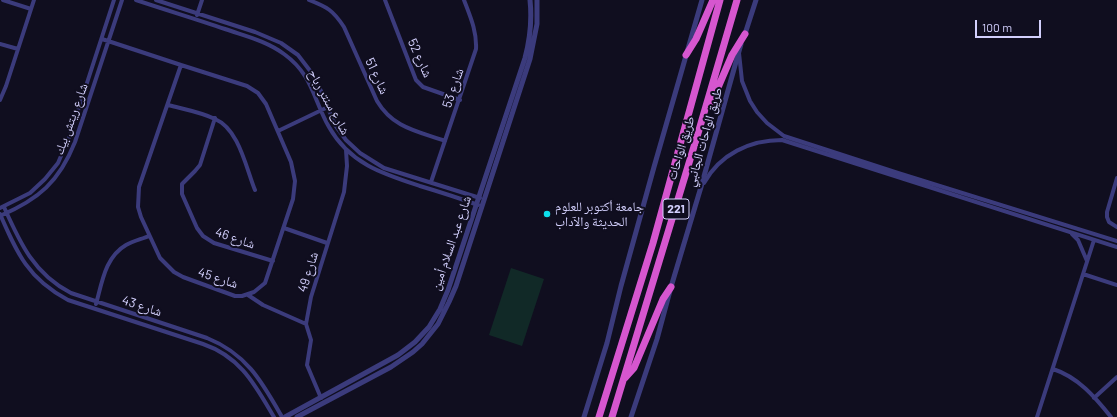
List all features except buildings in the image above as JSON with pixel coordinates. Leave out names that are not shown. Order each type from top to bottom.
[{"type":"highway","points":[[686,55],[696,39],[713,0]]},
{"type":"highway","name":"طريق الواحات","points":[[599,417],[653,243],[720,0]]},
{"type":"highway","name":"طريق الواحات","points":[[612,417],[704,115],[737,0]]},
{"type":"highway","points":[[704,115],[713,100],[732,55],[745,34]]},
{"type":"highway","points":[[624,380],[634,368],[663,299],[671,287]]},
{"type":"street","points":[[4,0],[31,9]]},
{"type":"street","points":[[0,100],[34,0]]},
{"type":"street","name":"شارع ريتش بيك","points":[[2,207],[21,198],[38,186],[58,163],[70,135],[114,0]]},
{"type":"street","name":"شارع ريتش بيك","points":[[0,215],[7,213],[41,193],[59,174],[66,162],[75,142],[122,0]]},
{"type":"street","name":"شارع سنتر رباح","points":[[136,0],[268,44],[284,54],[297,66],[308,81],[334,136],[346,150],[360,162],[376,171],[479,205]]},
{"type":"street","name":"شارع سنتر رباح","points":[[156,0],[271,38],[290,49],[305,63],[311,72],[340,133],[360,154],[384,168],[481,198]]},
{"type":"street","points":[[196,19],[202,0]]},
{"type":"street","name":"شارع 51","points":[[309,0],[329,9],[344,27],[377,101],[390,118],[408,128],[445,141]]},
{"type":"street","name":"شارع 52","points":[[385,0],[416,80],[423,87],[460,100]]},
{"type":"street","name":"شارع 53","points":[[431,182],[475,56],[477,42],[474,27],[464,0]]},
{"type":"street","name":"شارع عبد السلام أمين","points":[[528,58],[531,16],[530,0]]},
{"type":"street","name":"شارع عبد السلام أمين","points":[[297,417],[403,360],[422,344],[438,324],[449,302],[481,198],[528,58],[537,24],[537,0]]},
{"type":"street","points":[[584,417],[607,343],[635,233],[702,0]]},
{"type":"street","name":"طريق الواحات الجانبي","points":[[631,417],[657,339],[671,287],[702,187],[739,50],[756,0]]},
{"type":"street","name":"شارع 45","points":[[102,39],[109,41],[181,65],[253,89],[263,98],[291,162],[295,180],[293,199],[265,283],[248,295],[235,296],[183,277],[174,272],[160,258],[149,236],[138,207],[139,187],[181,65]]},
{"type":"street","points":[[0,44],[18,50]]},
{"type":"street","points":[[739,50],[742,81],[750,101],[767,123],[784,136],[1117,247]]},
{"type":"street","points":[[168,105],[215,118],[226,126],[234,135],[255,190]]},
{"type":"street","points":[[278,131],[328,107]]},
{"type":"street","name":"شارع 46","points":[[215,118],[200,165],[196,172],[182,184],[182,194],[197,228],[207,240],[273,261]]},
{"type":"street","points":[[702,187],[714,168],[738,150],[760,142],[782,140],[1117,241]]},
{"type":"street","name":"شارع 49","points":[[321,398],[308,370],[307,365],[311,340],[306,324],[310,302],[344,192],[347,166],[346,150]]},
{"type":"street","points":[[415,184],[417,178]]},
{"type":"street","points":[[1117,178],[1106,215],[1109,222],[1117,227]]},
{"type":"street","name":"شارع عبد السلام أمين","points":[[284,417],[398,355],[415,342],[438,314],[479,205]]},
{"type":"street","name":"شارع 43","points":[[2,207],[7,213],[28,254],[39,270],[58,286],[71,294],[207,338],[227,347],[252,369],[284,417]]},
{"type":"street","name":"شارع 43","points":[[0,215],[16,250],[34,276],[58,295],[68,300],[207,346],[223,353],[234,361],[247,374],[274,417]]},
{"type":"street","points":[[284,228],[327,244]]},
{"type":"street","points":[[1069,232],[1078,240],[1087,261]]},
{"type":"street","points":[[94,308],[105,270],[114,255],[127,244],[149,236]]},
{"type":"street","points":[[1037,417],[1054,369],[1094,240]]},
{"type":"street","points":[[1083,274],[1117,285]]},
{"type":"street","points":[[248,295],[262,305],[306,324]]},
{"type":"street","points":[[1054,369],[1075,380],[1111,417]]},
{"type":"street","points":[[1094,398],[1117,377]]},
{"type":"green space","points":[[511,268],[544,279],[522,346],[489,335]]},
{"type":"place","name":"جامعة أكتوبر للعلوم الحديثة والآداب","points":[[547,214]]}]
